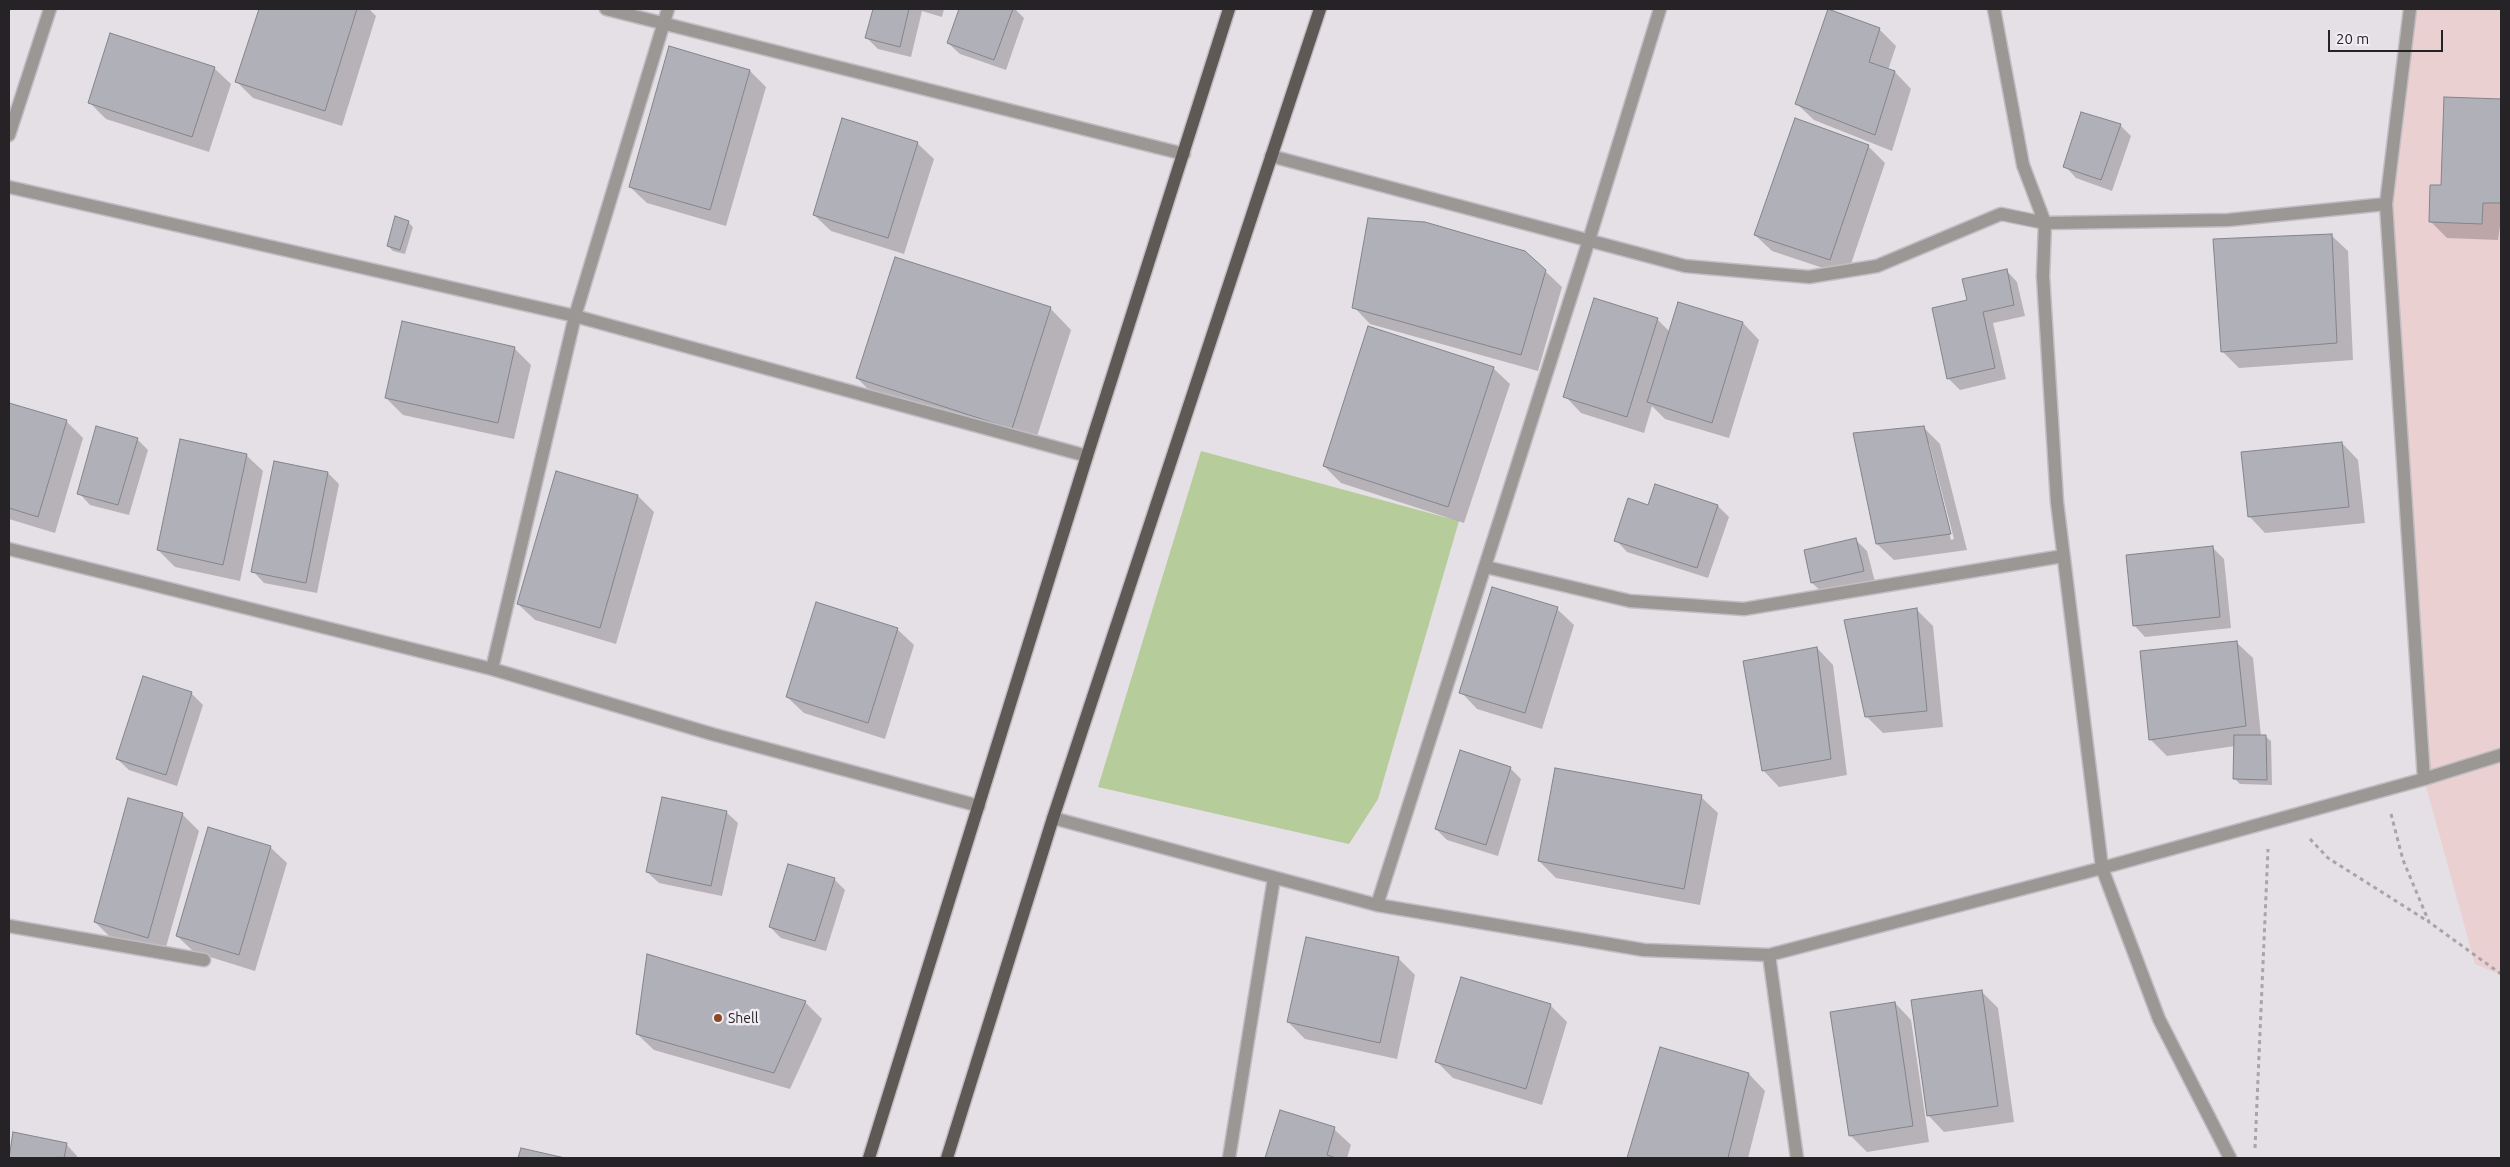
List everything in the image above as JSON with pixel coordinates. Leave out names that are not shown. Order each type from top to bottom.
[{"type":"main road","points":[[869,1158],[1087,456],[1229,9]]},
{"type":"main road","points":[[947,1158],[1053,818],[1320,9]]},
{"type":"street","points":[[9,135],[50,9]]},
{"type":"street","points":[[606,9],[1184,154]]},
{"type":"street","points":[[492,669],[575,316],[668,9]]},
{"type":"street","points":[[1378,905],[1589,240],[1660,9]]},
{"type":"street","points":[[1994,9],[2023,165],[2045,222],[2043,276],[2056,502],[2102,868],[2159,1019],[2230,1158]]},
{"type":"street","points":[[2410,9],[2386,204],[2424,779]]},
{"type":"street","points":[[1272,156],[1684,266],[1809,278],[1878,266],[1956,230],[2001,214],[2045,222],[2228,220],[2386,204]]},
{"type":"street","points":[[9,187],[575,316],[1087,456]]},
{"type":"street","points":[[9,549],[492,669],[712,734],[979,806]]},
{"type":"street","points":[[1486,567],[1630,601],[1744,609],[2063,556]]},
{"type":"street","points":[[1053,818],[1378,905],[1644,950],[1769,955],[2102,868],[2424,779],[2501,755]]},
{"type":"street","points":[[1229,1158],[1274,878]]},
{"type":"street","points":[[9,926],[204,960]]},
{"type":"street","points":[[1769,955],[1797,1158]]},
{"type":"path","points":[[2385,790],[2403,860],[2429,922]]},
{"type":"path","points":[[2255,1158],[2270,822]]},
{"type":"path","points":[[2328,858],[2429,922],[2501,974]]},
{"type":"shaded area","points":[[2410,9],[2501,9],[2501,975],[2475,964],[2424,779],[2386,204]]},
{"type":"green space","points":[[1201,451],[1459,521],[1378,799],[1349,844],[1098,787]]},
{"type":"building","points":[[259,9],[357,9],[325,111],[235,82]]},
{"type":"building","points":[[873,9],[909,9],[900,47],[865,38]]},
{"type":"building","points":[[959,9],[1013,9],[994,60],[947,43]]},
{"type":"building","points":[[1828,9],[1880,28],[1869,62],[1895,71],[1875,135],[1795,104]]},
{"type":"building","points":[[110,33],[215,67],[192,137],[88,103]]},
{"type":"building","points":[[669,46],[750,70],[710,210],[629,187]]},
{"type":"building","points":[[2444,97],[2501,99],[2501,203],[2483,203],[2482,224],[2429,222],[2430,185],[2441,185]]},
{"type":"building","points":[[2081,112],[2121,124],[2101,180],[2063,167]]},
{"type":"building","points":[[842,118],[918,142],[888,238],[813,215]]},
{"type":"building","points":[[1795,118],[1869,145],[1830,260],[1754,235]]},
{"type":"building","points":[[395,216],[409,221],[400,250],[387,246]]},
{"type":"building","points":[[1368,218],[1425,222],[1525,251],[1546,270],[1521,355],[1352,308]]},
{"type":"building","points":[[2332,234],[2337,343],[2221,352],[2213,239]]},
{"type":"building","points":[[895,257],[1051,307],[1012,429],[856,378]]},
{"type":"building","points":[[2007,269],[2014,305],[1983,312],[1995,368],[1947,379],[1932,308],[1967,300],[1962,279]]},
{"type":"building","points":[[1594,298],[1658,318],[1627,417],[1563,397]]},
{"type":"building","points":[[1678,302],[1743,322],[1712,423],[1647,402]]},
{"type":"building","points":[[402,321],[515,347],[498,423],[385,398]]},
{"type":"building","points":[[1368,326],[1494,367],[1448,507],[1323,466]]},
{"type":"building","points":[[9,403],[67,420],[38,517],[9,508]]},
{"type":"building","points":[[96,426],[138,438],[118,505],[77,494]]},
{"type":"building","points":[[1924,426],[1951,534],[1876,544],[1853,433]]},
{"type":"building","points":[[180,439],[247,454],[223,565],[157,550]]},
{"type":"building","points":[[2342,442],[2349,507],[2248,517],[2241,452]]},
{"type":"building","points":[[274,461],[328,472],[306,583],[251,572]]},
{"type":"building","points":[[556,471],[638,495],[600,628],[517,604]]},
{"type":"building","points":[[1655,484],[1718,505],[1697,568],[1614,541],[1628,498],[1648,505]]},
{"type":"building","points":[[1856,538],[1864,571],[1811,583],[1804,550]]},
{"type":"building","points":[[2213,546],[2220,617],[2133,626],[2126,555]]},
{"type":"building","points":[[1492,587],[1558,607],[1525,713],[1459,693]]},
{"type":"building","points":[[816,602],[898,628],[868,723],[786,697]]},
{"type":"building","points":[[1917,608],[1927,711],[1865,717],[1844,620]]},
{"type":"building","points":[[2237,641],[2246,726],[2149,740],[2140,651]]},
{"type":"building","points":[[1817,647],[1831,759],[1762,771],[1743,661]]},
{"type":"building","points":[[143,676],[192,692],[166,775],[116,759]]},
{"type":"building","points":[[2234,735],[2266,735],[2267,780],[2233,779]]},
{"type":"building","points":[[1460,750],[1511,767],[1486,845],[1435,829]]},
{"type":"building","points":[[1555,768],[1702,795],[1684,889],[1538,861]]},
{"type":"building","points":[[662,797],[727,811],[711,886],[646,872]]},
{"type":"building","points":[[128,798],[183,813],[148,938],[94,922]]},
{"type":"building","points":[[208,827],[271,846],[239,955],[176,936]]},
{"type":"building","points":[[788,864],[835,878],[815,941],[769,927]]},
{"type":"building","points":[[1306,937],[1399,957],[1380,1043],[1287,1022]]},
{"type":"building","name":"Shell","points":[[647,954],[806,1001],[774,1073],[636,1034]]},
{"type":"building","points":[[1461,977],[1551,1004],[1526,1089],[1435,1062]]},
{"type":"building","points":[[1982,990],[1998,1106],[1927,1116],[1911,1000]]},
{"type":"building","points":[[1895,1002],[1913,1126],[1849,1136],[1830,1012]]},
{"type":"building","points":[[1660,1047],[1749,1073],[1728,1158],[1627,1158]]},
{"type":"building","points":[[1280,1110],[1335,1127],[1327,1155],[1336,1158],[1265,1158]]},
{"type":"building","points":[[13,1132],[67,1143],[64,1158],[9,1158]]},
{"type":"building","points":[[521,1148],[565,1158],[518,1158]]},
{"type":"place","name":"Shell","points":[[718,1018]]}]
